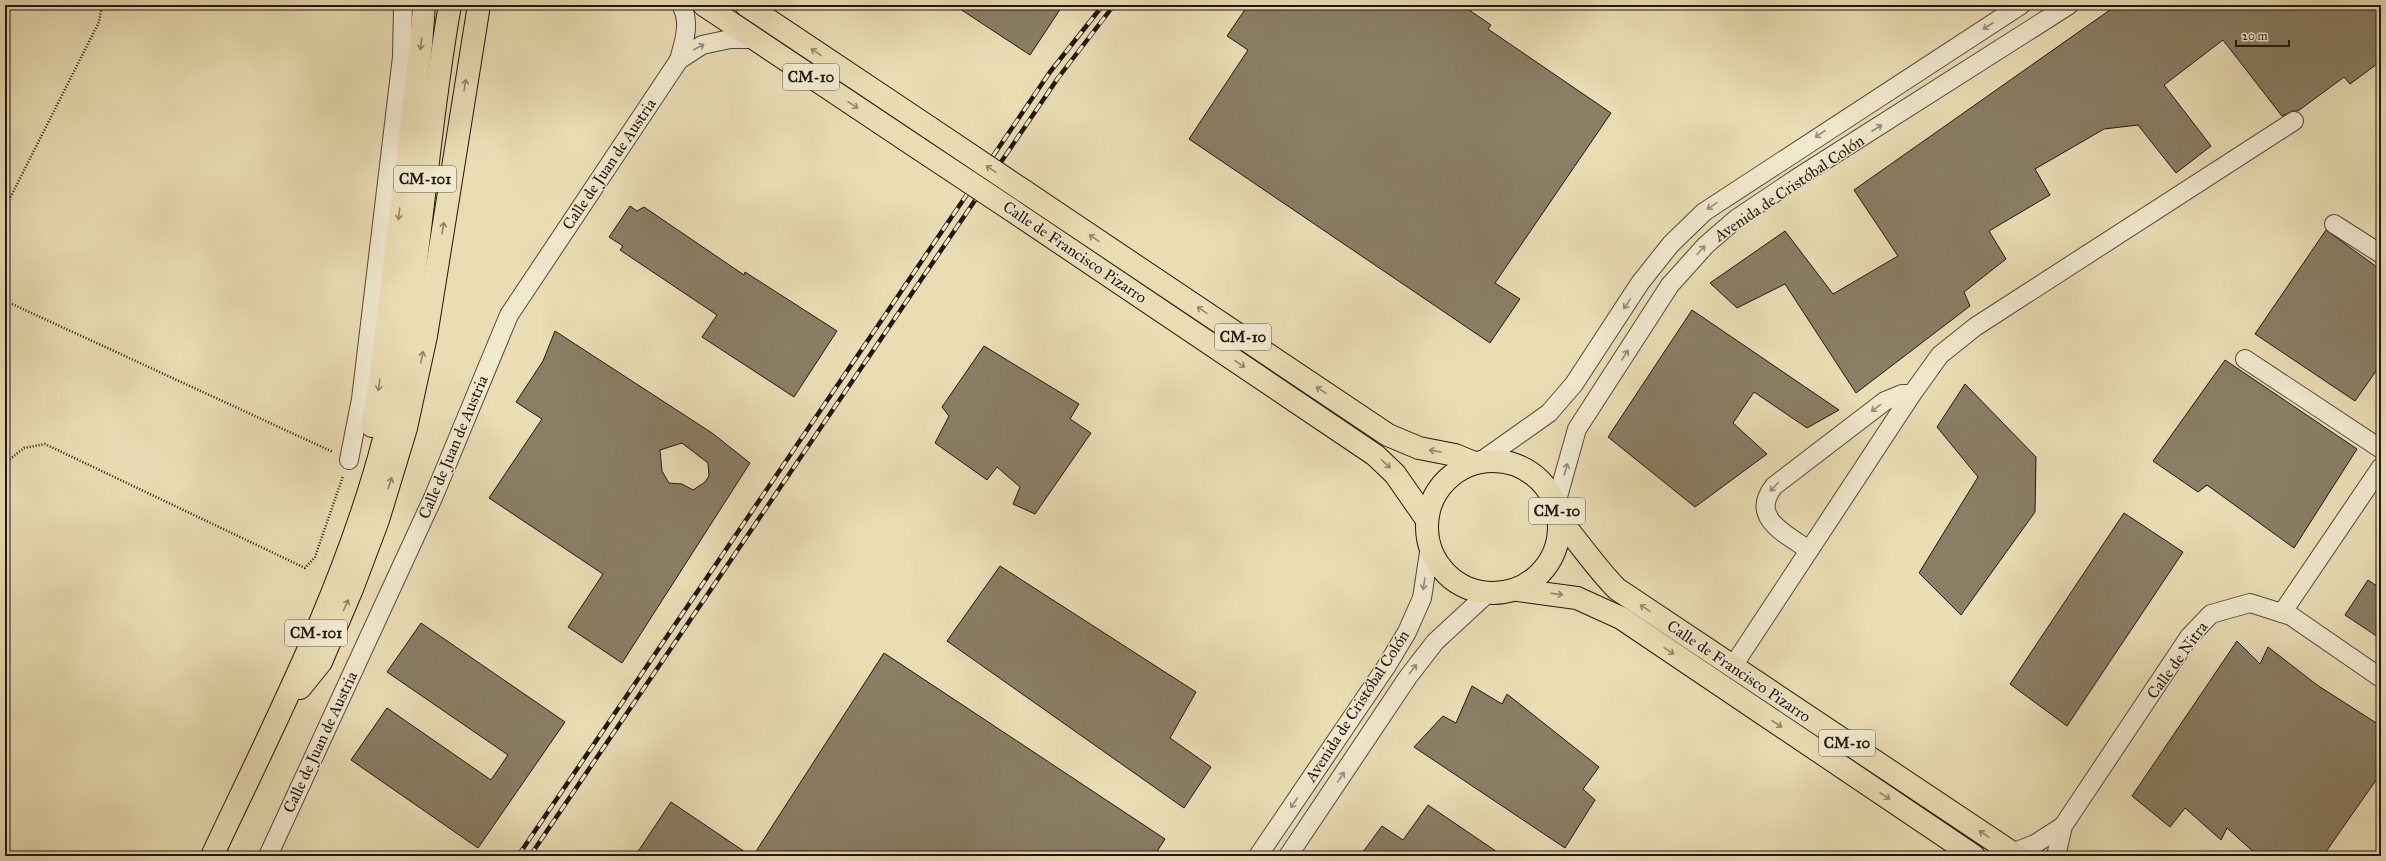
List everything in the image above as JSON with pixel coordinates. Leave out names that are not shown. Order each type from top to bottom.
[{"type":"main road","points":[[352,543],[356,484],[374,419],[380,383],[421,45],[424,5]]},
{"type":"main road","name":"CM-101","points":[[212,856],[276,721],[335,588],[352,543],[384,437],[402,354],[438,76],[450,5]]},
{"type":"main road","points":[[276,721],[321,662],[366,556],[395,468],[426,336],[479,5]]},
{"type":"main road","name":"Calle de Francisco Pizarro","points":[[704,5],[1375,455],[1395,474],[1427,520]]},
{"type":"main road","name":"Calle de Francisco Pizarro","points":[[746,5],[768,14],[930,128],[1388,435],[1420,448],[1478,460]]},
{"type":"main road","name":"CM-10","points":[[1478,460],[1499,460],[1514,464],[1529,472],[1545,487],[1557,513],[1556,551],[1548,566],[1534,582],[1518,590],[1488,593],[1467,585],[1450,574],[1430,546],[1427,520],[1430,503],[1441,487],[1454,474],[1478,460]]},
{"type":"main road","name":"Calle de Francisco Pizarro","points":[[1557,513],[1603,575],[1617,589],[2014,854]]},
{"type":"main road","name":"Calle de Francisco Pizarro","points":[[1518,590],[1577,598],[1621,618],[1974,856]]},
{"type":"street","points":[[349,460],[361,399],[401,65],[403,5]]},
{"type":"street","points":[[679,60],[686,34],[684,10],[681,5]]},
{"type":"street","name":"Avenida de Cristóbal Colón","points":[[1478,460],[1549,414],[1574,384],[1645,278],[1671,244],[1704,212],[2021,5]]},
{"type":"street","name":"Avenida de Cristóbal Colón","points":[[1557,513],[1577,429],[1670,284],[1706,245],[1736,219],[1798,178],[2069,5]]},
{"type":"street","points":[[679,60],[702,45],[730,39],[755,39]]},
{"type":"street","name":"Calle de Juan de Austria","points":[[268,856],[433,498],[509,315],[679,60]]},
{"type":"street","points":[[1733,666],[1912,394],[1940,355],[1975,327],[2294,121]]},
{"type":"street","points":[[2334,224],[2381,254]]},
{"type":"street","points":[[2245,359],[2381,449]]},
{"type":"street","points":[[1809,550],[1774,526],[1765,512],[1766,497],[1774,486],[1885,401],[1902,394],[1912,394]]},
{"type":"street","points":[[2282,613],[2381,467]]},
{"type":"street","name":"Avenida de Cristóbal Colón","points":[[1258,856],[1386,667],[1407,632],[1422,598],[1430,546]]},
{"type":"street","name":"Avenida de Cristóbal Colón","points":[[1288,856],[1408,677],[1435,642],[1488,593]]},
{"type":"street","name":"Calle de Nitra","points":[[2056,856],[2063,826],[2189,637],[2211,614],[2250,603],[2291,616],[2381,678]]},
{"type":"street","name":"Calle de Nitra","points":[[2014,854],[2035,844],[2063,826]]},
{"type":"path","points":[[5,208],[99,22],[102,5]]},
{"type":"path","points":[[5,463],[24,448],[45,444],[305,568],[315,557],[349,460],[12,304]]},
{"type":"building","points":[[954,5],[1063,5],[1030,55]]},
{"type":"building","points":[[1248,5],[1462,5],[1491,25],[1488,29],[1611,113],[1495,283],[1520,299],[1490,343],[1189,139],[1248,50],[1227,36]]},
{"type":"building","points":[[2117,5],[2381,5],[2381,61],[2350,84],[2344,77],[2298,111],[2293,111],[2282,116],[2223,40],[2164,85],[2211,146],[2176,173],[2138,125],[2104,129],[2035,169],[2050,195],[1989,231],[2006,259],[1964,292],[1970,306],[1856,393],[1785,284],[1737,308],[1710,283],[1785,231],[1833,294],[1898,256],[1854,190]]},
{"type":"building","points":[[630,206],[637,211],[644,207],[744,275],[745,272],[837,331],[794,397],[702,337],[717,315],[620,250],[623,246],[609,237]]},
{"type":"building","points":[[2326,230],[2381,270],[2381,364],[2355,401],[2255,334]]},
{"type":"building","points":[[1692,310],[1839,410],[1807,428],[1754,392],[1733,423],[1767,454],[1695,507],[1608,437]]},
{"type":"building","points":[[555,331],[712,433],[750,463],[622,663],[568,627],[603,574],[489,498],[542,419],[516,402],[543,361]],"holes":[[[682,443],[708,463],[709,476],[705,482],[693,490],[682,484],[669,483],[662,471],[660,450]]]},
{"type":"building","points":[[984,346],[1079,404],[1070,419],[1091,433],[1035,514],[1013,504],[1020,487],[997,467],[987,480],[935,443],[949,416],[942,407]]},
{"type":"building","points":[[2225,360],[2357,449],[2294,548],[2207,485],[2198,492],[2153,461]]},
{"type":"building","points":[[1965,384],[2036,457],[2035,512],[1961,615],[1919,573],[1978,477],[1937,427]]},
{"type":"building","points":[[2124,513],[2183,552],[2067,726],[2010,684]]},
{"type":"building","points":[[1000,566],[1196,692],[1170,738],[1211,767],[1184,808],[947,641]]},
{"type":"building","points":[[2368,580],[2381,589],[2381,639],[2345,615]]},
{"type":"building","points":[[421,623],[565,722],[478,848],[351,760],[387,708],[491,780],[508,755],[387,672]]},
{"type":"building","points":[[2237,641],[2260,664],[2268,647],[2317,685],[2381,726],[2381,773],[2323,856],[2258,856],[2227,828],[2221,840],[2185,808],[2170,827],[2132,796]]},
{"type":"building","points":[[884,653],[1165,839],[1154,856],[753,856]]},
{"type":"building","points":[[1472,686],[1502,704],[1507,694],[1599,767],[1583,789],[1595,800],[1565,848],[1414,747],[1443,716],[1456,723]]},
{"type":"building","points":[[671,802],[751,856],[635,856]]},
{"type":"building","points":[[1428,805],[1503,856],[1360,856],[1382,826],[1403,840]]},
{"type":"railway","points":[[518,856],[1050,72],[1103,5]]},
{"type":"railway","points":[[530,856],[1058,78],[1114,5]]}]
